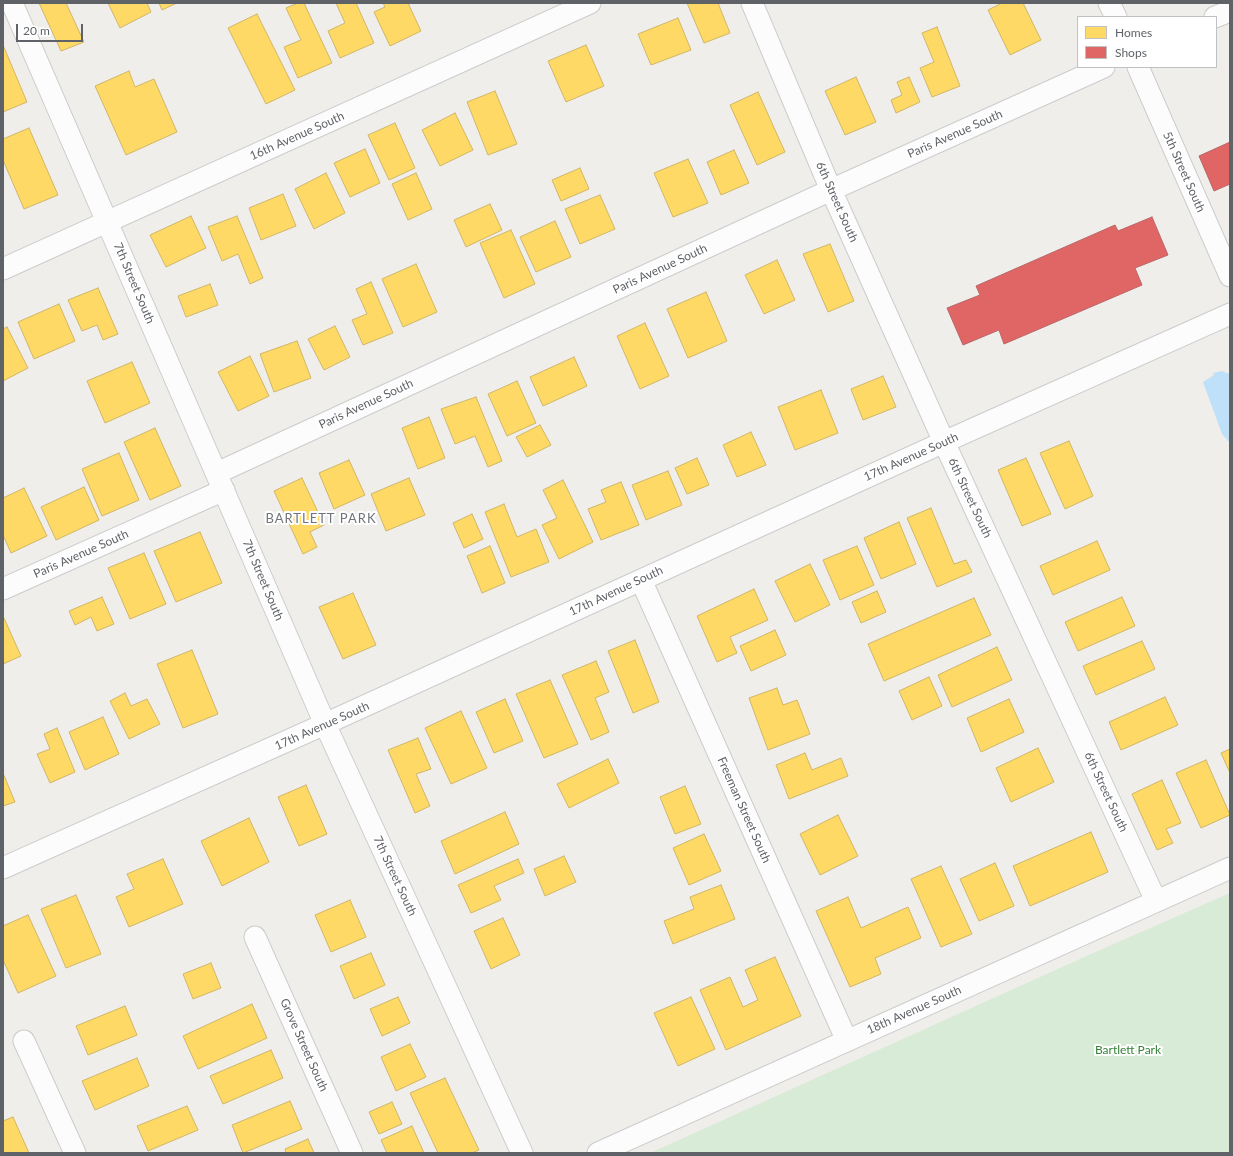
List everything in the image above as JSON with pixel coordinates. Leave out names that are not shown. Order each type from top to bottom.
[{"type":"street","name":"7th Street South","points":[[12,3],[325,724],[522,1153]]},
{"type":"street","name":"16th Avenue South","points":[[3,269],[590,3]]},
{"type":"street","name":"6th Street South","points":[[752,3],[831,190],[944,442],[1156,901]]},
{"type":"street","points":[[1110,3],[1116,16]]},
{"type":"street","points":[[1217,16],[1230,10]]},
{"type":"street","name":"Paris Avenue South","points":[[3,589],[220,481],[831,190],[1102,68]]},
{"type":"street","name":"5th Street South","points":[[1138,68],[1230,276]]},
{"type":"street","name":"17th Avenue South","points":[[3,868],[325,724],[944,442],[1230,314]]},
{"type":"street","name":"Freeman Street South","points":[[641,580],[847,1041]]},
{"type":"street","name":"18th Avenue South","points":[[598,1153],[1230,868]]},
{"type":"street","name":"Grove Street South","points":[[255,937],[352,1153]]},
{"type":"street","points":[[24,1041],[75,1153]]},
{"type":"green space","name":"Bartlett Park","points":[[1230,893],[1230,1153],[650,1153],[1091,954]]},
{"type":"water","points":[[1222,371],[1230,374],[1230,443],[1222,434],[1203,382],[1214,375],[1213,373]]},
{"type":"building: Homes","points":[[39,3],[66,3],[84,42],[61,51]]},
{"type":"building: Homes","points":[[108,3],[147,3],[151,12],[120,28]]},
{"type":"building: Homes","points":[[159,3],[177,3],[162,10]]},
{"type":"building: Homes","points":[[298,3],[304,3],[332,63],[298,78],[284,47],[301,40],[286,8]]},
{"type":"building: Homes","points":[[336,3],[356,3],[374,43],[340,58],[328,31],[345,23]]},
{"type":"building: Homes","points":[[383,3],[408,3],[421,31],[390,46],[374,12],[385,7]]},
{"type":"building: Homes","points":[[687,3],[718,3],[730,33],[704,43]]},
{"type":"building: Homes","points":[[1002,3],[1023,3],[1041,40],[1010,55],[988,10]]},
{"type":"building: Homes","points":[[257,14],[295,90],[266,104],[228,28]]},
{"type":"building: Homes","points":[[678,18],[691,50],[651,65],[638,34]]},
{"type":"building: Homes","points":[[937,27],[960,86],[932,97],[920,68],[934,62],[922,33]]},
{"type":"building: Homes","points":[[3,45],[27,102],[3,112]]},
{"type":"building: Homes","points":[[586,45],[604,86],[566,102],[548,61]]},
{"type":"building: Homes","points":[[129,71],[135,87],[154,79],[177,132],[126,155],[95,86]]},
{"type":"building: Homes","points":[[856,77],[876,122],[845,135],[825,91]]},
{"type":"building: Homes","points":[[909,77],[920,102],[896,113],[891,100],[902,95],[897,82]]},
{"type":"building: Homes","points":[[495,91],[517,144],[488,155],[467,102]]},
{"type":"building: Homes","points":[[758,92],[785,152],[757,165],[730,105]]},
{"type":"building: Homes","points":[[455,113],[473,150],[440,166],[422,130]]},
{"type":"building: Homes","points":[[395,123],[415,168],[389,180],[368,135]]},
{"type":"building: Homes","points":[[29,128],[58,195],[24,209],[3,160],[3,139]]},
{"type":"building: Homes","points":[[365,149],[380,183],[350,197],[334,163]]},
{"type":"building: Homes","points":[[734,150],[749,183],[721,195],[707,162]]},
{"type":"building: Homes","points":[[688,159],[708,203],[673,217],[654,173]]},
{"type":"building: Homes","points":[[580,168],[589,189],[561,201],[552,180]]},
{"type":"building: Homes","points":[[326,173],[345,213],[314,229],[295,189]]},
{"type":"building: Homes","points":[[416,173],[432,209],[408,220],[392,184]]},
{"type":"building: Homes","points":[[283,194],[296,226],[261,240],[249,208]]},
{"type":"building: Homes","points":[[600,195],[615,229],[580,244],[565,209]]},
{"type":"building: Homes","points":[[490,204],[502,230],[466,247],[454,220]]},
{"type":"building: Homes","points":[[191,216],[206,248],[166,267],[150,235]]},
{"type":"building: Homes","points":[[237,216],[263,278],[250,284],[238,254],[222,261],[208,227]]},
{"type":"building: Homes","points":[[555,221],[571,257],[536,272],[520,237]]},
{"type":"building: Homes","points":[[511,230],[535,284],[504,298],[480,243]]},
{"type":"building: Homes","points":[[830,244],[854,301],[828,312],[803,254]]},
{"type":"building: Homes","points":[[777,260],[795,300],[764,314],[745,275]]},
{"type":"building: Homes","points":[[416,264],[437,312],[403,327],[382,279]]},
{"type":"building: Homes","points":[[371,282],[393,333],[363,345],[352,320],[367,314],[356,289]]},
{"type":"building: Homes","points":[[210,284],[218,305],[186,317],[178,296]]},
{"type":"building: Homes","points":[[98,288],[118,334],[103,340],[97,325],[82,331],[68,300]]},
{"type":"building: Homes","points":[[706,292],[727,341],[688,358],[667,309]]},
{"type":"building: Homes","points":[[59,304],[75,341],[34,359],[18,322]]},
{"type":"building: Homes","points":[[645,323],[669,376],[640,389],[617,336]]},
{"type":"building: Homes","points":[[335,326],[350,357],[324,370],[308,339]]},
{"type":"building: Homes","points":[[7,327],[28,368],[3,381],[3,329]]},
{"type":"building: Homes","points":[[297,341],[311,378],[274,392],[260,354]]},
{"type":"building: Homes","points":[[250,356],[269,396],[238,411],[218,372]]},
{"type":"building: Homes","points":[[574,357],[587,386],[543,406],[530,377]]},
{"type":"building: Homes","points":[[132,362],[150,403],[105,423],[87,381]]},
{"type":"building: Homes","points":[[883,376],[896,407],[863,420],[851,389]]},
{"type":"building: Homes","points":[[517,381],[536,423],[507,436],[488,394]]},
{"type":"building: Homes","points":[[821,390],[838,433],[795,450],[778,407]]},
{"type":"building: Homes","points":[[476,397],[502,461],[488,467],[475,436],[455,444],[441,409]]},
{"type":"building: Homes","points":[[429,417],[445,458],[418,469],[402,428]]},
{"type":"building: Homes","points":[[540,425],[551,445],[527,457],[516,437]]},
{"type":"building: Homes","points":[[155,428],[181,486],[150,500],[124,442]]},
{"type":"building: Homes","points":[[751,432],[766,465],[737,477],[723,445]]},
{"type":"building: Homes","points":[[1069,441],[1093,496],[1065,509],[1040,453]]},
{"type":"building: Homes","points":[[119,453],[139,500],[102,516],[82,469]]},
{"type":"building: Homes","points":[[697,458],[709,485],[687,494],[675,468]]},
{"type":"building: Homes","points":[[1026,458],[1051,514],[1022,526],[998,470]]},
{"type":"building: Homes","points":[[349,460],[365,495],[334,509],[319,473]]},
{"type":"building: Homes","points":[[668,471],[682,505],[646,520],[632,485]]},
{"type":"building: Homes","points":[[302,478],[324,525],[310,532],[317,547],[303,554],[274,491]]},
{"type":"building: Homes","points":[[409,478],[425,515],[386,531],[371,494]]},
{"type":"building: Homes","points":[[563,480],[593,542],[559,559],[542,525],[557,518],[543,490]]},
{"type":"building: Homes","points":[[621,482],[639,525],[601,540],[588,509],[606,502],[601,490]]},
{"type":"building: Homes","points":[[84,487],[99,520],[56,540],[41,507]]},
{"type":"building: Homes","points":[[24,488],[47,536],[11,553],[3,535],[3,498]]},
{"type":"building: Homes","points":[[504,504],[517,537],[536,529],[549,562],[511,577],[485,512]]},
{"type":"building: Homes","points":[[931,508],[954,564],[966,560],[972,572],[937,587],[907,518]]},
{"type":"building: Homes","points":[[472,514],[483,539],[464,548],[453,523]]},
{"type":"building: Homes","points":[[899,522],[916,564],[881,579],[864,538]]},
{"type":"building: Homes","points":[[200,532],[222,583],[176,602],[154,551]]},
{"type":"building: Homes","points":[[1097,541],[1110,570],[1053,595],[1040,566]]},
{"type":"building: Homes","points":[[490,546],[505,583],[482,593],[467,556]]},
{"type":"building: Homes","points":[[857,546],[874,585],[840,600],[823,560]]},
{"type":"building: Homes","points":[[144,553],[166,604],[130,619],[108,568]]},
{"type":"building: Homes","points":[[810,564],[830,605],[795,622],[775,581]]},
{"type":"building: Homes","points":[[754,589],[768,620],[730,637],[737,653],[717,662],[697,616]]},
{"type":"building: Homes","points":[[877,591],[886,612],[861,623],[852,602]]},
{"type":"building: Homes","points":[[353,593],[376,645],[343,659],[319,607]]},
{"type":"building: Homes","points":[[102,597],[114,624],[97,631],[91,617],[75,625],[69,611]]},
{"type":"building: Homes","points":[[1122,597],[1135,626],[1078,651],[1065,622]]},
{"type":"building: Homes","points":[[974,598],[991,635],[884,681],[868,644]]},
{"type":"building: Homes","points":[[3,618],[21,656],[3,664]]},
{"type":"building: Homes","points":[[775,630],[786,655],[751,671],[740,646]]},
{"type":"building: Homes","points":[[635,640],[659,702],[633,713],[608,651]]},
{"type":"building: Homes","points":[[1142,641],[1155,669],[1096,695],[1083,666]]},
{"type":"building: Homes","points":[[997,647],[1012,680],[952,707],[938,675]]},
{"type":"building: Homes","points":[[192,650],[218,714],[183,728],[157,664]]},
{"type":"building: Homes","points":[[596,661],[609,692],[595,698],[609,732],[591,740],[562,675]]},
{"type":"building: Homes","points":[[929,677],[942,706],[912,720],[899,691]]},
{"type":"building: Homes","points":[[550,680],[578,744],[544,758],[516,694]]},
{"type":"building: Homes","points":[[777,688],[783,705],[797,700],[810,734],[768,750],[749,698]]},
{"type":"building: Homes","points":[[125,693],[131,706],[147,699],[160,724],[129,739],[110,701]]},
{"type":"building: Homes","points":[[1165,697],[1178,725],[1121,750],[1109,722]]},
{"type":"building: Homes","points":[[505,699],[523,741],[494,753],[476,712]]},
{"type":"building: Homes","points":[[1009,699],[1024,732],[981,752],[967,718]]},
{"type":"building: Homes","points":[[461,711],[487,768],[451,784],[425,728]]},
{"type":"building: Homes","points":[[103,717],[119,754],[85,770],[69,732]]},
{"type":"building: Homes","points":[[57,728],[75,772],[50,783],[37,754],[50,749],[44,734]]},
{"type":"building: Homes","points":[[418,738],[431,769],[416,774],[430,806],[415,813],[388,750]]},
{"type":"building: Homes","points":[[1038,748],[1054,782],[1011,802],[996,768]]},
{"type":"building: Homes","points":[[1230,749],[1230,773],[1221,753]]},
{"type":"building: Homes","points":[[805,753],[812,770],[841,758],[848,776],[789,799],[776,765]]},
{"type":"building: Homes","points":[[608,759],[619,783],[569,808],[557,784]]},
{"type":"building: Homes","points":[[1206,760],[1230,815],[1201,828],[1176,773]]},
{"type":"building: Homes","points":[[3,773],[15,802],[3,806]]},
{"type":"building: Homes","points":[[1162,780],[1181,823],[1166,829],[1173,843],[1157,850],[1132,794]]},
{"type":"building: Homes","points":[[306,785],[327,834],[299,846],[278,797]]},
{"type":"building: Homes","points":[[685,786],[701,824],[675,834],[660,797]]},
{"type":"building: Homes","points":[[505,812],[519,844],[455,874],[441,841]]},
{"type":"building: Homes","points":[[838,815],[858,856],[820,875],[800,834]]},
{"type":"building: Homes","points":[[249,818],[269,862],[222,886],[201,841]]},
{"type":"building: Homes","points":[[1091,832],[1108,872],[1030,906],[1013,866]]},
{"type":"building: Homes","points":[[704,834],[721,871],[689,885],[673,848]]},
{"type":"building: Homes","points":[[564,856],[576,882],[545,896],[534,869]]},
{"type":"building: Homes","points":[[163,859],[183,904],[129,927],[116,897],[134,889],[127,874]]},
{"type":"building: Homes","points":[[518,859],[524,873],[494,886],[501,900],[471,913],[458,885]]},
{"type":"building: Homes","points":[[995,863],[1014,906],[979,921],[960,879]]},
{"type":"building: Homes","points":[[941,866],[972,934],[941,947],[911,879]]},
{"type":"building: Homes","points":[[721,885],[735,919],[673,944],[664,921],[694,909],[690,897]]},
{"type":"building: Homes","points":[[76,895],[101,954],[66,968],[41,909]]},
{"type":"building: Homes","points":[[848,897],[861,928],[908,907],[921,938],[875,958],[881,974],[850,987],[816,911]]},
{"type":"building: Homes","points":[[350,900],[366,937],[331,952],[315,915]]},
{"type":"building: Homes","points":[[28,915],[56,976],[18,993],[3,960],[3,926]]},
{"type":"building: Homes","points":[[503,918],[520,955],[491,969],[474,931]]},
{"type":"building: Homes","points":[[371,953],[385,985],[354,999],[340,966]]},
{"type":"building: Homes","points":[[775,957],[801,1016],[726,1050],[700,990],[730,977],[743,1007],[758,1000],[745,970]]},
{"type":"building: Homes","points":[[211,963],[221,988],[193,999],[183,974]]},
{"type":"building: Homes","points":[[398,997],[410,1023],[382,1036],[370,1009]]},
{"type":"building: Homes","points":[[691,997],[715,1049],[678,1066],[654,1013]]},
{"type":"building: Homes","points":[[252,1004],[267,1038],[198,1069],[183,1036]]},
{"type":"building: Homes","points":[[125,1006],[137,1035],[88,1055],[76,1026]]},
{"type":"building: Homes","points":[[410,1044],[426,1077],[396,1091],[381,1057]]},
{"type":"building: Homes","points":[[271,1050],[283,1078],[223,1104],[210,1076]]},
{"type":"building: Homes","points":[[137,1058],[149,1086],[95,1110],[82,1081]]},
{"type":"building: Homes","points":[[445,1078],[479,1150],[472,1153],[438,1153],[410,1093]]},
{"type":"building: Homes","points":[[290,1101],[302,1129],[243,1153],[232,1125]]},
{"type":"building: Homes","points":[[392,1102],[402,1124],[379,1134],[369,1112]]},
{"type":"building: Homes","points":[[187,1106],[198,1130],[148,1151],[137,1126]]},
{"type":"building: Homes","points":[[13,1117],[29,1153],[3,1153],[3,1121]]},
{"type":"building: Homes","points":[[412,1126],[424,1153],[387,1153],[381,1140]]},
{"type":"building: Homes","points":[[308,1139],[314,1153],[286,1153],[285,1149]]},
{"type":"building: Shops","points":[[1230,142],[1230,184],[1214,191],[1199,156]]},
{"type":"building: Shops","points":[[1152,217],[1168,255],[1135,268],[1142,285],[1004,344],[999,330],[963,345],[947,308],[980,295],[976,286],[1115,225],[1118,231]]},
{"type":"district","name":"BARTLETT PARK","points":[[321,519]]}]
